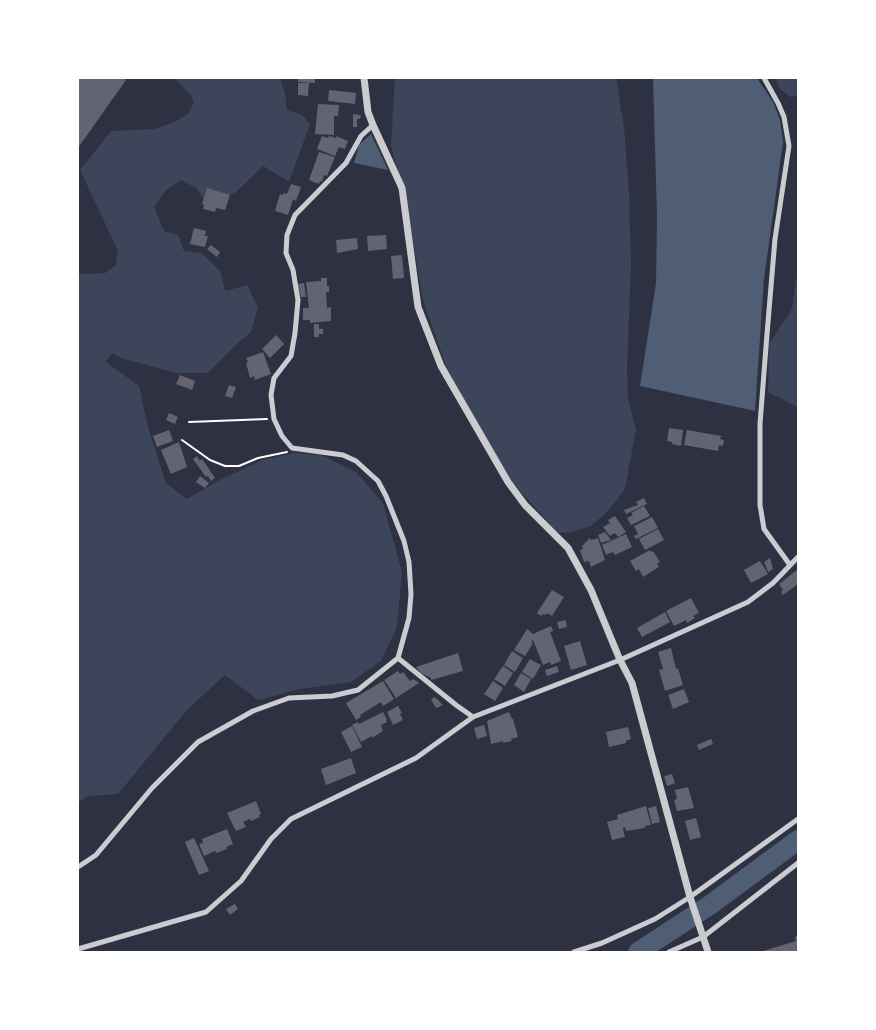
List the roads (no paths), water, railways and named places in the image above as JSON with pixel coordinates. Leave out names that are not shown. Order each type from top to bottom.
[{"type":"street","points":[[364,78],[368,112],[379,141],[390,159],[402,188],[418,307],[441,366],[508,482],[525,505],[568,548],[591,590],[620,660],[632,683],[690,899],[708,952]]},
{"type":"street","points":[[764,78],[778,102],[784,117],[789,146],[775,239],[767,334],[760,424],[760,505],[764,529],[790,565]]},
{"type":"street","points":[[78,866],[96,855],[152,788],[198,742],[252,711],[289,698],[332,696],[358,690],[398,658],[409,618],[411,594],[409,562],[404,542],[386,496],[378,482],[356,461],[343,455],[292,448],[282,436],[274,419],[271,395],[274,378],[291,356],[298,300],[293,270],[286,253],[287,235],[295,215],[346,163],[361,136],[373,125]]},
{"type":"street","points":[[78,949],[206,912],[241,881],[271,839],[291,819],[416,758],[473,717],[620,660],[748,602],[773,583],[798,557]]},
{"type":"street","points":[[398,658],[473,717]]},
{"type":"street","points":[[574,952],[602,944],[655,919],[690,899],[798,819]]},
{"type":"street","points":[[669,952],[702,935],[798,863]]},
{"type":"waterway","points":[[638,952],[710,905],[798,840]]}]
